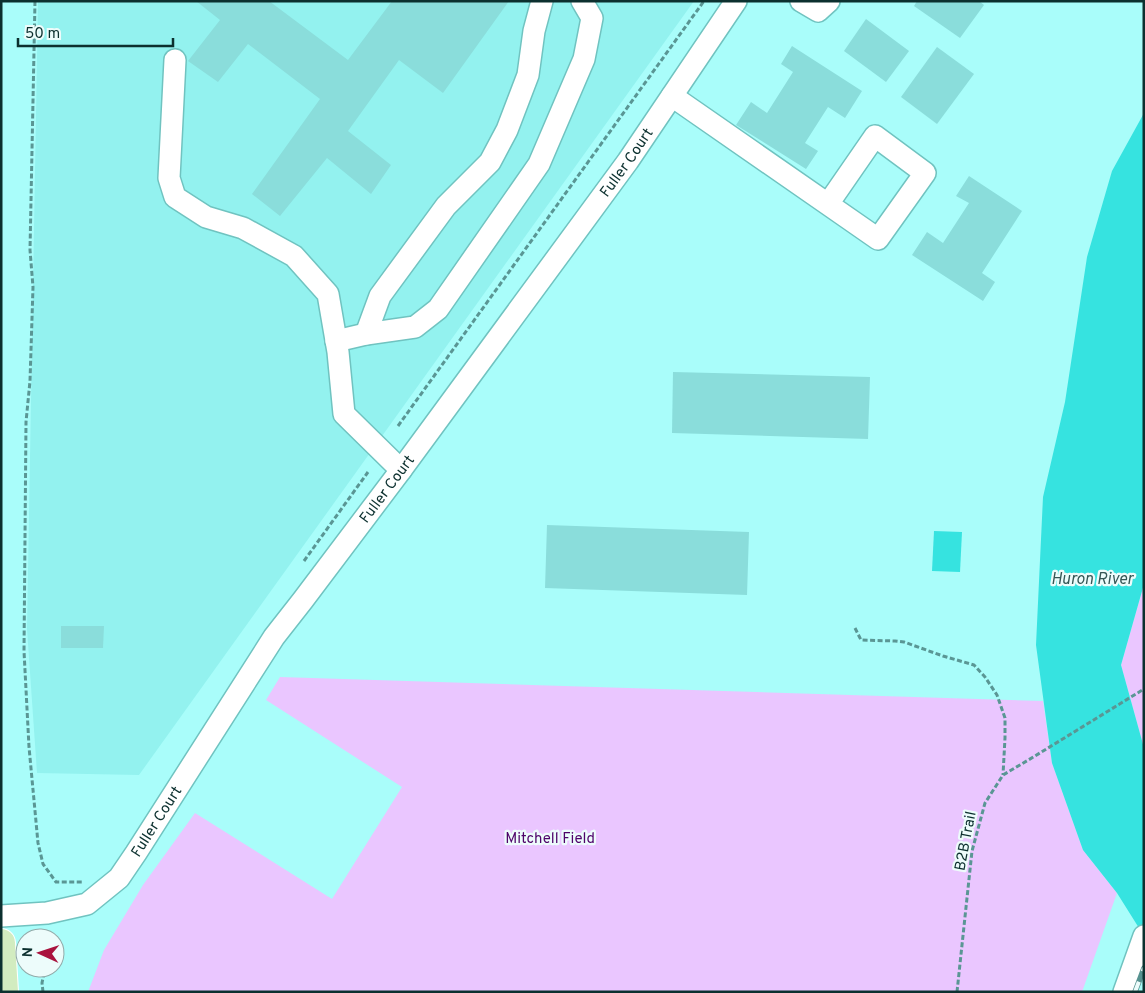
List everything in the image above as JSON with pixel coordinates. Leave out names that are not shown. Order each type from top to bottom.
[{"type":"main road","points":[[1,943],[4,992]]},
{"type":"street","points":[[366,334],[380,296],[446,206],[490,162],[507,130],[528,75],[534,31],[542,1]]},
{"type":"street","points":[[336,341],[366,334],[416,327],[438,309],[539,164],[584,59],[592,18],[582,1]]},
{"type":"street","name":"Fuller Court","points":[[1,916],[47,913],[87,904],[119,878],[274,637],[401,470],[628,161],[736,1]]},
{"type":"street","points":[[802,1],[818,11],[829,1]]},
{"type":"street","points":[[174,60],[169,178],[175,197],[206,217],[243,228],[294,256],[328,294],[336,341],[344,414],[401,470]]},
{"type":"street","points":[[672,96],[828,204],[878,238],[925,173],[875,136],[828,204]]},
{"type":"street","points":[[1124,992],[1142,941]]},
{"type":"path","points":[[35,1],[30,250],[33,287],[30,381],[26,422],[22,592],[29,747],[40,852],[43,864],[56,882]]},
{"type":"path","points":[[398,426],[704,1]]},
{"type":"path","points":[[303,562],[368,472]]},
{"type":"path","points":[[855,628],[862,640],[895,640],[904,642],[974,665],[985,677],[997,696],[1005,718],[1003,775]]},
{"type":"path","name":"B2B Trail","points":[[957,992],[972,851],[985,803],[1003,775],[1144,689]]},
{"type":"path","points":[[34,852],[40,852]]},
{"type":"path","points":[[43,978],[43,992]]},
{"type":"path","points":[[36,984],[42,983]]},
{"type":"shaded area","points":[[38,1],[694,1],[139,775],[37,773],[27,629]]},
{"type":"green space","points":[[1144,584],[1144,748],[1121,665]]},
{"type":"green space","name":"Mitchell Field","points":[[280,677],[1043,701],[1052,763],[1083,850],[1117,893],[1082,992],[88,992],[104,950],[143,885],[195,813],[332,899],[402,787],[266,700]]},
{"type":"water","name":"Huron River","points":[[1144,113],[1144,584],[1121,665],[1144,748],[1144,936],[1117,893],[1083,850],[1052,763],[1036,645],[1043,497],[1065,402],[1087,257],[1112,171]]},
{"type":"water","points":[[934,531],[962,532],[960,572],[932,571]]},
{"type":"building","points":[[196,1],[269,1],[348,60],[392,1],[509,1],[443,93],[399,60],[348,131],[391,165],[371,194],[327,158],[280,216],[252,194],[320,99],[248,44],[218,82],[188,61],[220,20]]},
{"type":"building","points":[[917,1],[979,1],[984,5],[960,38],[914,6]]},
{"type":"building","points":[[866,19],[909,51],[886,82],[844,51]]},
{"type":"building","points":[[792,46],[862,91],[845,118],[828,107],[805,143],[818,151],[806,169],[736,125],[751,102],[767,113],[793,72],[781,64]]},
{"type":"building","points":[[937,47],[974,74],[937,124],[901,97]]},
{"type":"building","points":[[969,176],[1022,211],[982,273],[995,282],[983,301],[912,255],[927,232],[943,243],[969,203],[956,196]]},
{"type":"building","points":[[673,372],[870,377],[868,439],[672,433]]},
{"type":"building","points":[[547,525],[749,532],[747,595],[545,588]]},
{"type":"building","points":[[61,626],[104,626],[103,648],[61,648]]},
{"type":"railway","points":[[1135,992],[1144,968]]}]
